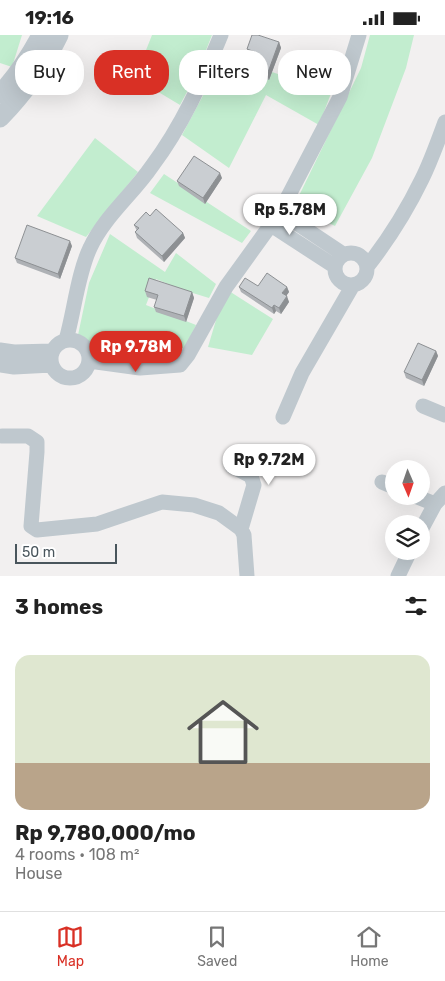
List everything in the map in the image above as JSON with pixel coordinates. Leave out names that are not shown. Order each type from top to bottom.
[{"type":"street","points":[[0,94],[9,85],[35,47],[40,35]]},
{"type":"street","points":[[0,118],[22,95],[50,53],[59,35]]},
{"type":"street","points":[[66,340],[90,247],[98,234],[152,167],[173,136],[202,82],[221,35]]},
{"type":"street","points":[[88,355],[138,358],[188,355],[203,325],[226,287],[280,212],[340,97],[359,35]]},
{"type":"street","points":[[367,267],[364,260],[358,254],[351,252],[339,260],[335,274],[339,281],[346,285],[353,285],[364,279],[367,267],[406,210],[423,178],[445,122]]},
{"type":"street","points":[[280,212],[339,260]]},
{"type":"street","points":[[271,225],[339,260]]},
{"type":"street","points":[[283,417],[302,373],[353,285]]},
{"type":"street","points":[[66,340],[74,340],[81,343],[88,355],[82,374],[68,378],[61,376],[55,371],[52,358],[55,346],[66,340]]},
{"type":"street","points":[[0,351],[52,358]]},
{"type":"street","points":[[0,365],[14,367],[52,358]]},
{"type":"street","points":[[423,406],[445,415]]},
{"type":"street","points":[[2,436],[28,437],[37,442],[38,452],[31,526],[38,530],[97,524],[162,502],[194,505],[220,513],[241,529],[244,535],[247,576]]},
{"type":"street","points":[[232,466],[251,476],[254,485],[241,529]]},
{"type":"street","points":[[430,515],[440,499]]},
{"type":"street","points":[[398,576],[406,560]]},
{"type":"green space","points":[[0,35],[22,35],[17,50],[15,50],[12,67],[0,63]]},
{"type":"green space","points":[[152,35],[212,35],[206,50],[179,50],[179,95],[185,95],[180,105],[163,95],[169,95],[169,50],[146,50]]},
{"type":"green space","points":[[370,35],[414,35],[406,68],[372,158],[335,226],[294,206],[348,95],[351,95],[351,89],[361,68]]},
{"type":"green space","points":[[268,71],[278,74],[278,95],[330,95],[319,125],[266,95],[268,95]]},
{"type":"green space","points":[[203,95],[266,95],[229,168],[182,135]]},
{"type":"green space","points":[[95,138],[138,172],[86,237],[37,216]]},
{"type":"green space","points":[[164,174],[251,231],[242,243],[150,193]]},
{"type":"green space","points":[[110,234],[165,272],[176,253],[216,284],[209,298],[156,279],[146,305],[196,325],[185,348],[137,353],[91,346],[78,335],[89,283]]},
{"type":"green space","points":[[229,291],[273,319],[252,355],[208,347],[219,310]]},
{"type":"building","points":[[252,35],[258,35],[279,42],[268,72],[268,50],[247,49]]},
{"type":"building","points":[[194,156],[220,173],[203,198],[177,181]]},
{"type":"building","points":[[156,209],[183,233],[162,256],[135,232],[139,228],[134,225],[146,212],[150,216]]},
{"type":"building","points":[[27,225],[70,241],[58,274],[15,258]]},
{"type":"building","points":[[267,273],[287,287],[282,293],[287,296],[279,308],[274,305],[272,308],[239,287],[245,278],[258,286]]},
{"type":"building","points":[[149,278],[192,292],[184,316],[154,307],[158,295],[145,291]]},
{"type":"building","points":[[418,343],[436,351],[422,380],[404,372]]}]
